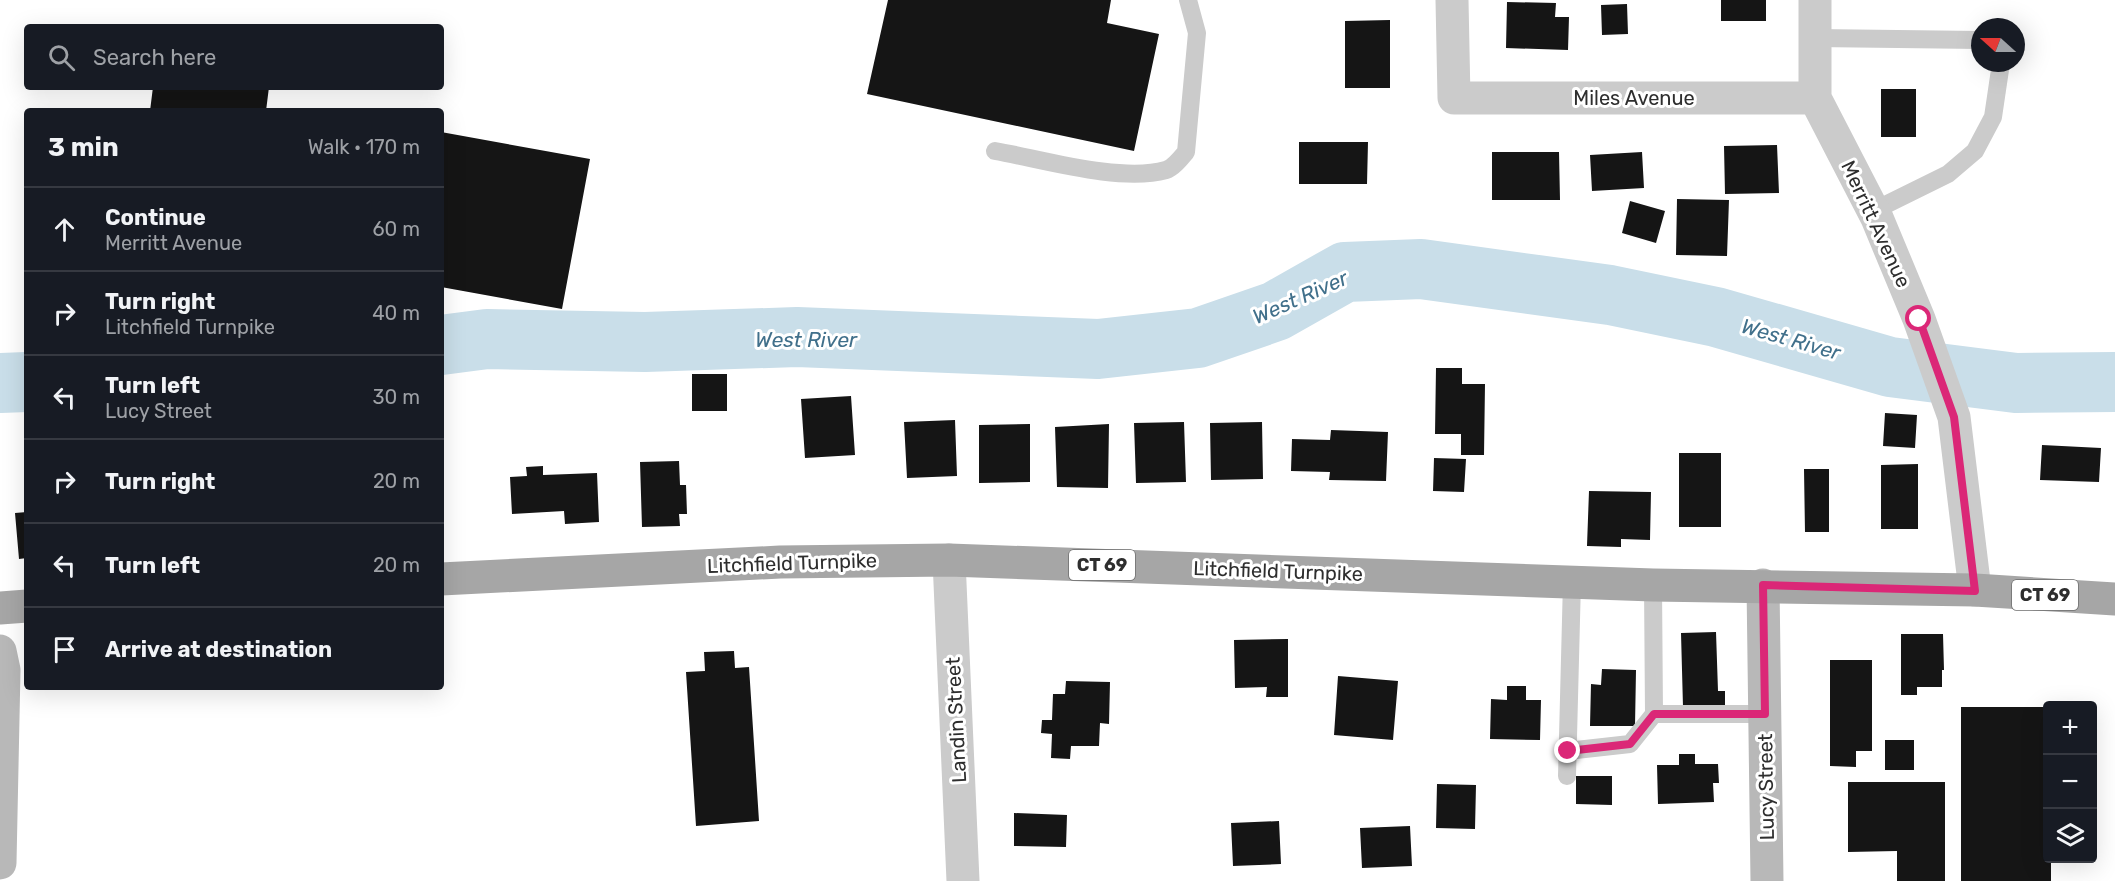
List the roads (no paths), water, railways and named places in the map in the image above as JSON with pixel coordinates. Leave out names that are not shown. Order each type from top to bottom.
[{"type":"main road","name":"Litchfield Turnpike","points":[[444,579],[780,562],[948,560],[1653,585],[1763,585],[1975,591],[2115,598]]},
{"type":"main road","name":"Lucy Street","points":[[1763,585],[1767,881]]},
{"type":"main road","points":[[0,608],[24,606]]},
{"type":"main road","points":[[0,651],[4,670],[0,863]]},
{"type":"street","name":"Miles Avenue","points":[[1452,0],[1454,98],[1815,98]]},
{"type":"street","name":"Merritt Avenue","points":[[1815,0],[1815,98],[1873,211],[1919,319],[1954,417],[1975,591]]},
{"type":"street","name":"Landin Street","points":[[948,560],[963,881]]},
{"type":"lane","points":[[995,151],[1112,173],[1140,174],[1168,170],[1186,152],[1197,33],[1188,0]]},
{"type":"lane","points":[[1815,38],[1971,40]]},
{"type":"lane","points":[[1873,211],[1948,174],[1975,151],[1993,117],[2000,72]]},
{"type":"lane","points":[[1567,776],[1572,581]]},
{"type":"lane","points":[[1568,751],[1630,744],[1654,714],[1653,585]]},
{"type":"lane","points":[[1654,714],[1765,714]]},
{"type":"waterway","name":"West River","points":[[444,345],[487,339],[645,342],[797,337],[1098,349],[1198,338],[1276,311],[1345,272],[1421,269],[1610,295],[1716,317],[1890,367],[2016,383],[2115,382]]},
{"type":"waterway","name":"West River","points":[[0,383],[24,382]]}]
